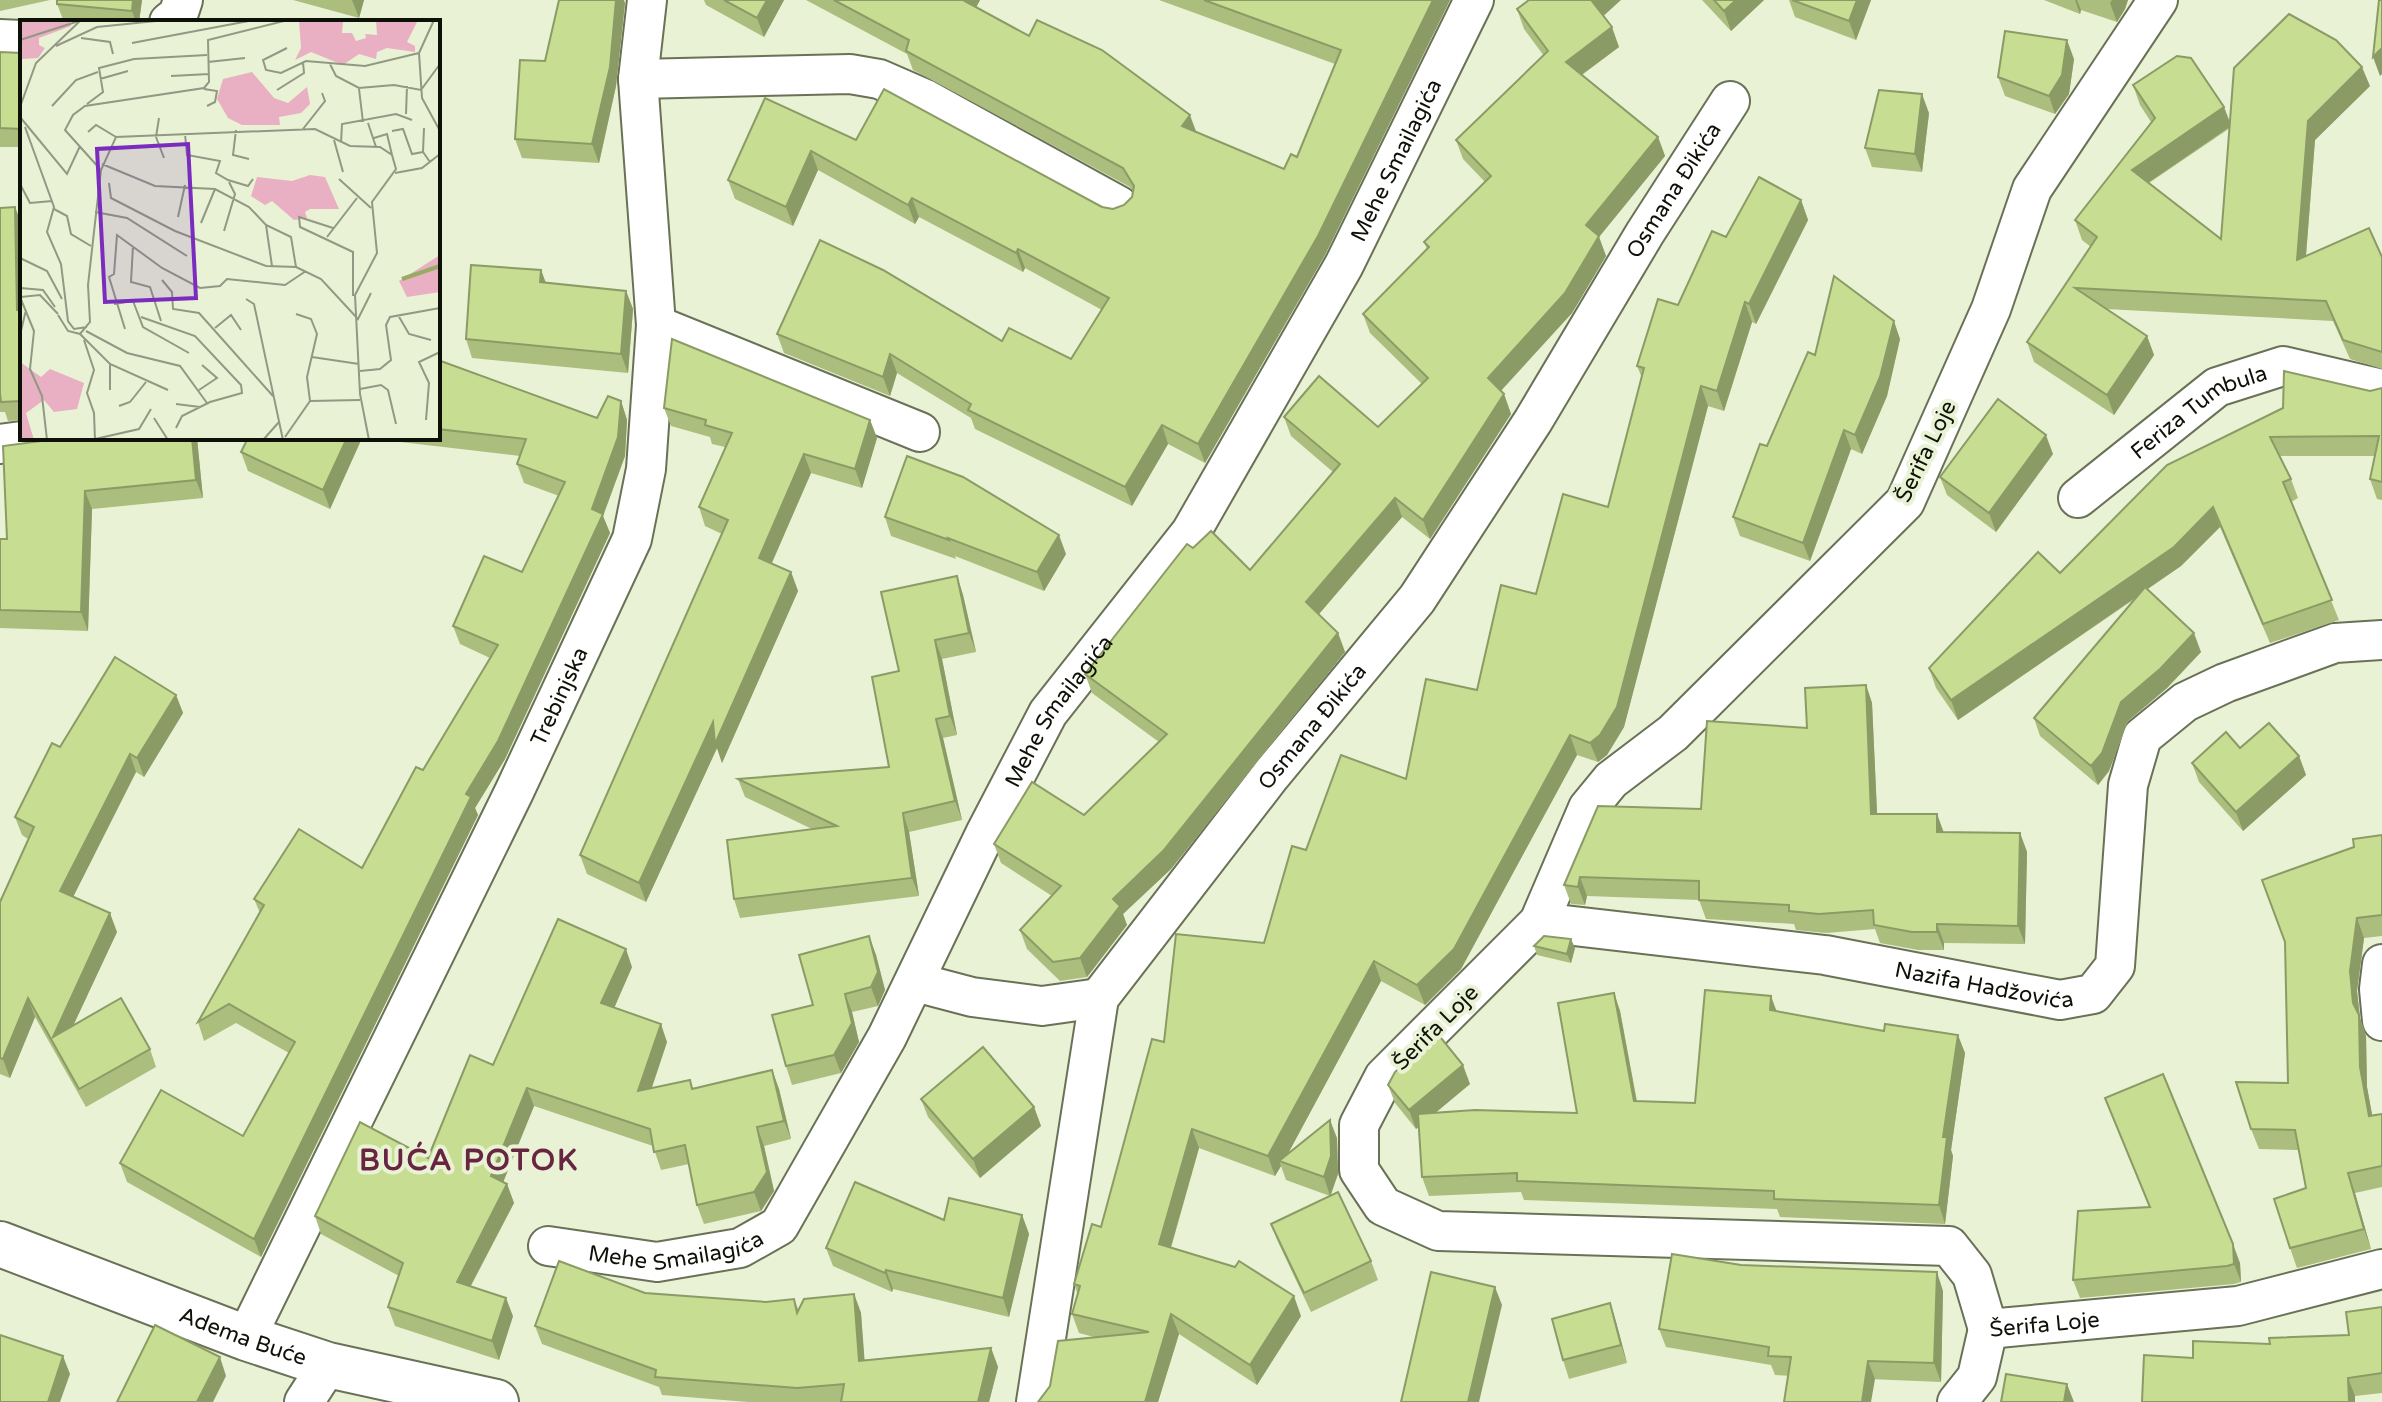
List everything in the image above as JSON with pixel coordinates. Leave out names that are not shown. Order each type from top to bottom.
[{"type":"street","points":[[172,20],[178,15],[183,0]]},
{"type":"street","name":"Trebinjska","points":[[246,1338],[514,792],[632,539],[646,469],[656,325],[638,79],[647,0]]},
{"type":"street","name":"Mehe Smailagića","points":[[548,1246],[657,1262],[740,1248],[779,1226],[915,982],[986,832],[1048,713],[1191,532],[1337,278],[1474,0]]},
{"type":"street","name":"Šerifa Loje","points":[[2158,0],[2032,189],[1991,309],[1905,502],[1673,733],[1611,780],[1588,808],[1539,922],[1384,1077],[1359,1125],[1359,1170],[1383,1206],[1438,1231],[1949,1246],[1972,1275],[1988,1329],[2238,1306],[2382,1269]]},
{"type":"street","points":[[0,39],[20,40]]},
{"type":"street","points":[[638,79],[850,74],[879,79],[925,99],[1119,206]]},
{"type":"street","name":"Osmana Đikića","points":[[1036,1402],[1099,998],[1271,775],[1417,599],[1533,421],[1645,233],[1730,101]]},
{"type":"street","points":[[656,325],[920,432]]},
{"type":"street","name":"Feriza Tumbula","points":[[2078,498],[2217,387],[2283,366],[2382,389]]},
{"type":"street","points":[[0,444],[29,440]]},
{"type":"street","name":"Nazifa Hadžovića","points":[[1539,922],[1825,955],[2060,1000],[2093,994],[2115,966],[2128,785],[2142,737],[2185,702],[2225,683],[2335,643],[2382,640]]},
{"type":"street","points":[[2382,964],[2379,989],[2382,1021]]},
{"type":"street","points":[[915,982],[972,997],[1042,1006],[1099,998]]},
{"type":"street","name":"Adema Buće","points":[[0,1244],[246,1338],[328,1365],[496,1402]]},
{"type":"street","points":[[1957,1402],[1977,1377],[1988,1329]]},
{"type":"street","points":[[304,1402],[328,1365]]},
{"type":"building","points":[[57,0],[133,0],[132,11],[57,4]]},
{"type":"building","points":[[559,0],[616,0],[610,67],[592,144],[515,139],[520,60],[545,61]]},
{"type":"building","points":[[724,0],[767,0],[757,18]]},
{"type":"building","points":[[834,0],[963,0],[1029,36],[1037,20],[1102,50],[1190,115],[1182,126],[1284,169],[1291,154],[1297,157],[1341,50],[1204,0],[1433,0],[1318,236],[1198,444],[1162,425],[1125,487],[968,410],[971,404],[890,354],[883,377],[777,334],[820,240],[883,270],[1002,341],[1009,328],[1071,359],[1109,298],[1018,249],[1016,253],[912,198],[908,205],[811,151],[786,207],[728,180],[765,98],[856,140],[884,89],[1102,207],[1113,209],[1124,205],[1132,197],[1134,186],[1123,168],[906,51],[909,40]]},
{"type":"building","points":[[1529,0],[1593,0],[1612,27],[1566,62],[1658,137],[1586,225],[1599,236],[1565,293],[1488,378],[1504,394],[1423,520],[1395,498],[1306,602],[1338,633],[1164,850],[1113,899],[1120,906],[1080,958],[1053,962],[1020,930],[1061,886],[994,844],[1032,782],[1084,815],[1167,734],[1085,674],[1187,544],[1193,548],[1211,531],[1250,570],[1340,464],[1284,417],[1319,376],[1378,427],[1428,378],[1363,314],[1429,247],[1424,242],[1491,176],[1456,140],[1548,51],[1517,9]]},
{"type":"building","points":[[1714,0],[1736,0],[1724,11]]},
{"type":"building","points":[[1792,0],[1857,0],[1849,21]]},
{"type":"building","points":[[2379,0],[2382,0],[2382,48],[2373,57]]},
{"type":"building","points":[[2289,14],[2336,40],[2362,67],[2308,121],[2297,260],[2369,228],[2382,257],[2382,352],[2343,340],[2326,301],[2075,288],[2147,336],[2107,395],[2027,342],[2097,237],[2075,220],[2155,118],[2133,85],[2177,56],[2191,58],[2224,107],[2132,170],[2221,239],[2234,68]]},
{"type":"building","points":[[2005,31],[2067,40],[2062,75],[2049,96],[1998,77]]},
{"type":"building","points":[[0,52],[20,53],[20,129],[0,128]]},
{"type":"building","points":[[1879,90],[1922,94],[1915,154],[1865,148]]},
{"type":"building","points":[[1759,177],[1801,200],[1749,304],[1745,302],[1717,391],[1701,386],[1617,707],[1600,735],[1590,743],[1570,735],[1454,949],[1417,985],[1374,961],[1268,1156],[1192,1129],[1159,1244],[1235,1267],[1239,1261],[1294,1296],[1250,1365],[1171,1314],[1145,1402],[1038,1402],[1050,1386],[1058,1341],[1149,1332],[1072,1314],[1080,1286],[1074,1284],[1092,1224],[1101,1227],[1152,1039],[1164,1042],[1176,934],[1264,943],[1292,846],[1306,850],[1341,755],[1406,779],[1426,679],[1477,690],[1501,585],[1536,594],[1563,494],[1608,507],[1644,368],[1637,366],[1658,299],[1678,305],[1712,231],[1726,237]]},
{"type":"building","points":[[15,207],[20,401],[1,402],[0,393],[0,208]]},
{"type":"building","points":[[471,265],[541,270],[540,282],[626,291],[621,354],[466,339]]},
{"type":"building","points":[[1834,276],[1894,321],[1880,377],[1855,435],[1844,430],[1803,543],[1733,517],[1760,444],[1767,446],[1808,352],[1815,355]]},
{"type":"building","points":[[672,339],[870,420],[855,469],[804,454],[759,558],[791,572],[715,744],[713,722],[639,883],[580,855],[728,520],[699,507],[732,433],[705,425],[706,420],[664,408]]},
{"type":"building","points":[[440,361],[597,418],[608,396],[621,401],[618,437],[592,509],[603,514],[498,741],[466,794],[471,797],[254,1239],[120,1163],[161,1090],[243,1136],[295,1042],[229,1004],[198,1022],[264,905],[254,899],[299,829],[362,868],[416,767],[423,770],[498,645],[453,626],[484,556],[522,572],[565,482],[517,464],[526,439],[440,429]]},
{"type":"building","points":[[2284,371],[2370,391],[2382,388],[2382,482],[2370,479],[2379,436],[2270,437],[2291,479],[2283,482],[2332,600],[2263,624],[2213,507],[2174,547],[1951,700],[1929,668],[2038,552],[2060,573],[2167,465],[2283,408]]},
{"type":"building","points":[[1998,399],[2046,435],[1989,513],[1940,477]]},
{"type":"building","points":[[192,440],[196,480],[85,491],[81,612],[0,610],[0,539],[7,539],[3,446],[41,441]]},
{"type":"building","points":[[247,440],[346,440],[323,490],[241,452]]},
{"type":"building","points":[[907,456],[963,477],[1059,535],[1037,572],[885,517]]},
{"type":"building","points":[[957,576],[969,633],[935,640],[950,716],[936,719],[955,801],[903,813],[912,878],[734,899],[727,840],[837,826],[738,779],[889,767],[872,677],[899,671],[881,592]]},
{"type":"building","points":[[2145,587],[2194,633],[2160,669],[2121,702],[2102,753],[2091,766],[2034,718]]},
{"type":"building","points":[[115,657],[176,695],[137,758],[130,754],[60,891],[110,913],[53,1037],[121,998],[150,1049],[79,1089],[28,998],[3,1059],[0,1058],[0,902],[34,827],[15,817],[52,743],[60,747]]},
{"type":"building","points":[[1866,685],[1871,814],[1937,814],[1937,832],[2020,833],[2018,926],[1937,924],[1937,932],[1912,932],[1874,925],[1873,910],[1819,914],[1789,911],[1789,905],[1699,900],[1699,881],[1580,877],[1578,887],[1564,885],[1598,806],[1701,809],[1707,721],[1807,728],[1805,688]]},
{"type":"building","points":[[2269,723],[2299,756],[2236,812],[2192,763],[2226,732],[2240,748]]},
{"type":"building","points":[[2382,835],[2382,915],[2357,918],[2350,971],[2353,1003],[2359,1015],[2360,1067],[2369,1116],[2382,1114],[2382,1166],[2348,1173],[2364,1229],[2290,1248],[2274,1199],[2306,1188],[2295,1130],[2251,1129],[2236,1082],[2288,1083],[2285,942],[2262,880],[2354,847],[2353,839]]},
{"type":"building","points":[[558,919],[626,949],[601,1003],[661,1024],[638,1091],[690,1080],[692,1089],[772,1070],[784,1121],[757,1127],[767,1172],[754,1192],[697,1205],[685,1145],[654,1152],[650,1129],[527,1088],[491,1176],[507,1184],[457,1282],[506,1298],[492,1341],[388,1307],[403,1263],[315,1216],[360,1122],[428,1158],[470,1055],[493,1065]]},
{"type":"building","points":[[869,936],[878,972],[871,987],[845,994],[852,1023],[834,1055],[786,1066],[772,1015],[813,1005],[799,955]]},
{"type":"building","points":[[1544,936],[1571,939],[1567,954],[1534,946]]},
{"type":"building","points":[[1705,990],[1771,996],[1770,1010],[1884,1031],[1885,1024],[1958,1035],[1943,1137],[1947,1137],[1939,1205],[1774,1199],[1774,1191],[1517,1181],[1517,1173],[1422,1177],[1418,1114],[1475,1110],[1577,1113],[1558,1003],[1614,993],[1634,1101],[1695,1103]]},
{"type":"building","points":[[1437,1033],[1463,1065],[1409,1110],[1388,1085],[1395,1072]]},
{"type":"building","points":[[983,1047],[1034,1107],[973,1159],[921,1099]]},
{"type":"building","points":[[2163,1074],[2233,1244],[2234,1264],[2073,1280],[2078,1211],[2150,1207],[2105,1098]]},
{"type":"building","points":[[1330,1120],[1331,1156],[1324,1177],[1279,1161]]},
{"type":"building","points":[[855,1182],[944,1220],[949,1198],[1022,1215],[1003,1298],[886,1270],[885,1273],[826,1248]]},
{"type":"building","points":[[1338,1192],[1371,1261],[1304,1293],[1271,1224]]},
{"type":"building","points":[[1672,1254],[1741,1265],[1937,1272],[1934,1363],[1868,1361],[1862,1402],[1784,1402],[1791,1357],[1768,1356],[1769,1347],[1659,1329]]},
{"type":"building","points":[[559,1261],[645,1293],[766,1302],[794,1299],[797,1313],[804,1299],[854,1294],[859,1361],[991,1348],[978,1402],[841,1402],[844,1384],[797,1388],[655,1377],[656,1370],[535,1326]]},
{"type":"building","points":[[1431,1272],[1495,1287],[1468,1402],[1401,1402]]},
{"type":"building","points":[[1610,1303],[1621,1345],[1563,1360],[1552,1319]]},
{"type":"building","points":[[2382,1307],[2382,1373],[2348,1378],[2349,1402],[2142,1402],[2144,1355],[2193,1358],[2193,1341],[2270,1344],[2269,1338],[2349,1335],[2346,1312]]},
{"type":"building","points":[[155,1325],[220,1357],[197,1402],[117,1402]]},
{"type":"building","points":[[0,1335],[63,1356],[48,1402],[0,1402]]},
{"type":"building","points":[[2006,1374],[2067,1384],[2064,1402],[2001,1402]]},
{"type":"district","name":"BUĆA POTOK","points":[[469,1160]]}]
